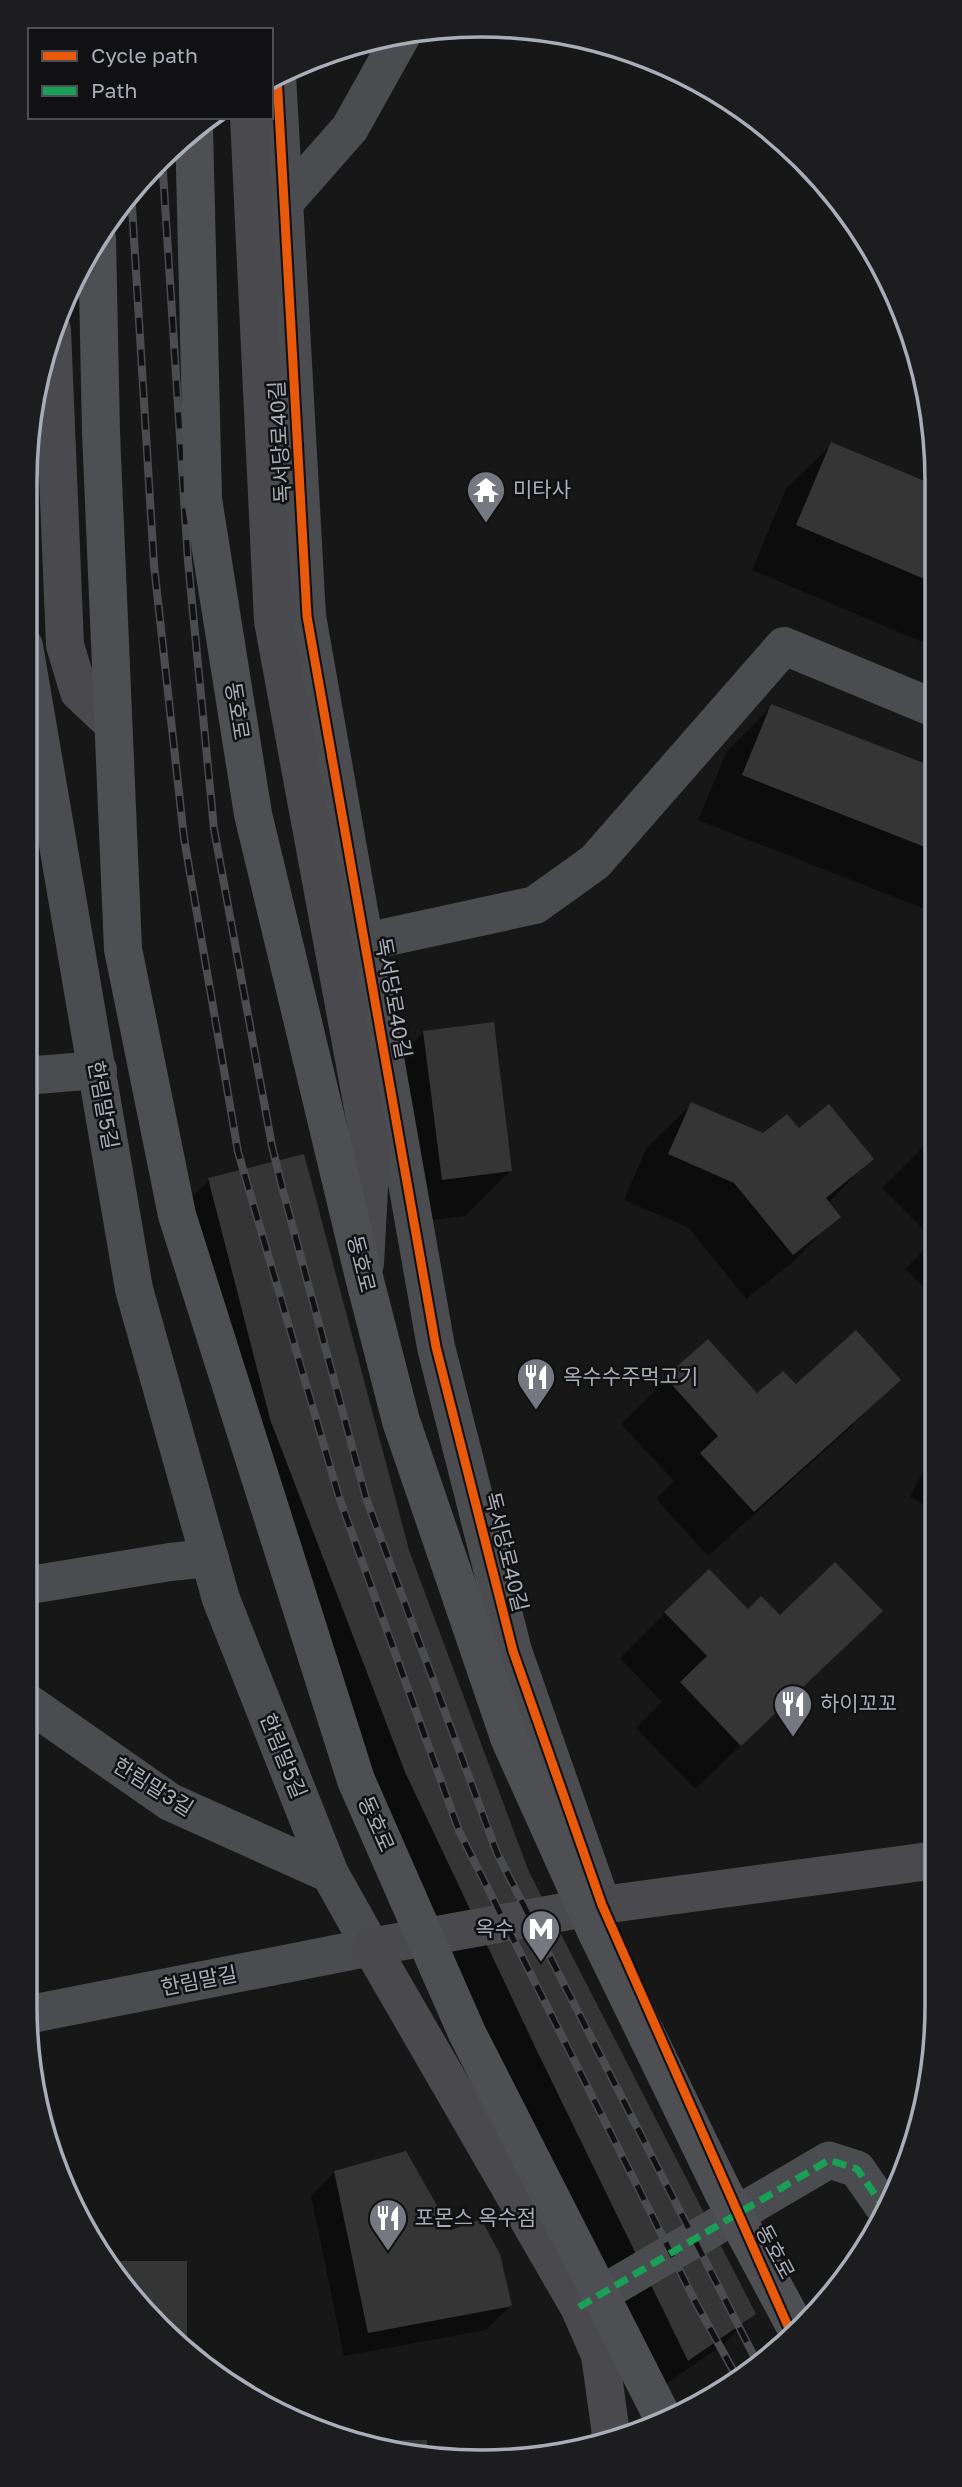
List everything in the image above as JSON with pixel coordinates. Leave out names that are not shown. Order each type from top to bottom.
[{"type":"main road","points":[[249,119],[273,621],[371,1151],[364,1277]]},
{"type":"main road","name":"동호로","points":[[194,142],[203,499],[253,814],[401,1421],[510,1740],[596,1931],[723,2192],[793,2322]]},
{"type":"main road","name":"동호로","points":[[97,257],[101,432],[123,948],[177,1214],[356,1780],[467,2033],[660,2412]]},
{"type":"main road","points":[[53,361],[65,645],[79,692],[113,724]]},
{"type":"main road","points":[[611,2431],[600,2355],[579,2307],[371,1947],[601,1905],[925,1862]]},
{"type":"street","points":[[284,203],[350,128],[396,45]]},
{"type":"street","name":"독서당로40길","points":[[277,87],[307,616],[436,1348],[513,1651],[601,1905]]},
{"type":"street","points":[[365,942],[535,905],[595,862],[784,646],[925,704]]},
{"type":"street","name":"한림말5길","points":[[37,720],[134,1289],[221,1599],[330,1874],[371,1947]]},
{"type":"street","points":[[37,1075],[98,1070]]},
{"type":"street","points":[[37,1584],[210,1558]]},
{"type":"street","name":"한림말3길","points":[[37,1709],[170,1802],[330,1874]]},
{"type":"street","name":"한림말길","points":[[37,2013],[371,1947]]},
{"type":"street","points":[[579,2307],[829,2160],[857,2169],[880,2201]]},
{"type":"building","points":[[831,442],[925,481],[925,579],[796,525]]},
{"type":"building","points":[[771,704],[925,764],[925,847],[742,775]]},
{"type":"building","points":[[494,1022],[512,1171],[442,1180],[423,1031]]},
{"type":"building","points":[[691,1102],[763,1133],[787,1114],[799,1128],[829,1104],[874,1159],[826,1198],[841,1217],[793,1255],[734,1183],[668,1154]]},
{"type":"building","points":[[304,1154],[409,1550],[529,1872],[756,2314],[688,2361],[405,1772],[270,1419],[208,1178]]},
{"type":"building","points":[[856,1330],[901,1380],[754,1512],[700,1453],[718,1436],[665,1377],[708,1339],[757,1393],[783,1371],[796,1384]]},
{"type":"building","points":[[835,1562],[883,1611],[741,1746],[680,1682],[707,1656],[664,1612],[709,1569],[748,1609],[761,1596],[780,1615]]},
{"type":"building","points":[[406,2151],[451,2230],[481,2219],[500,2254],[512,2306],[368,2333],[334,2171]]},
{"type":"building","points":[[118,2261],[187,2261],[187,2339],[147,2299]]},
{"type":"building","points":[[386,2440],[427,2440],[427,2446]]},
{"type":"railway","points":[[163,171],[188,561],[214,829],[272,1146],[366,1498],[497,1853],[754,2356]]},
{"type":"railway","points":[[132,207],[154,565],[184,838],[238,1152],[339,1497],[459,1831],[696,2303],[733,2371]]},
{"type":"marked path","points":[[579,2307],[829,2160],[857,2169],[879,2201]]},
{"type":"cycle path","points":[[278,87],[307,616],[436,1347],[513,1651],[602,1905],[788,2327]]},
{"type":"place","name":"미타사","points":[[486,524]]},
{"type":"place","name":"옥수수주먹고기","points":[[536,1411]]},
{"type":"place","name":"하이꼬꼬","points":[[793,1738]]},
{"type":"place","name":"옥수","points":[[541,1963]]},
{"type":"place","name":"포몬스 옥수점","points":[[388,2252]]}]
